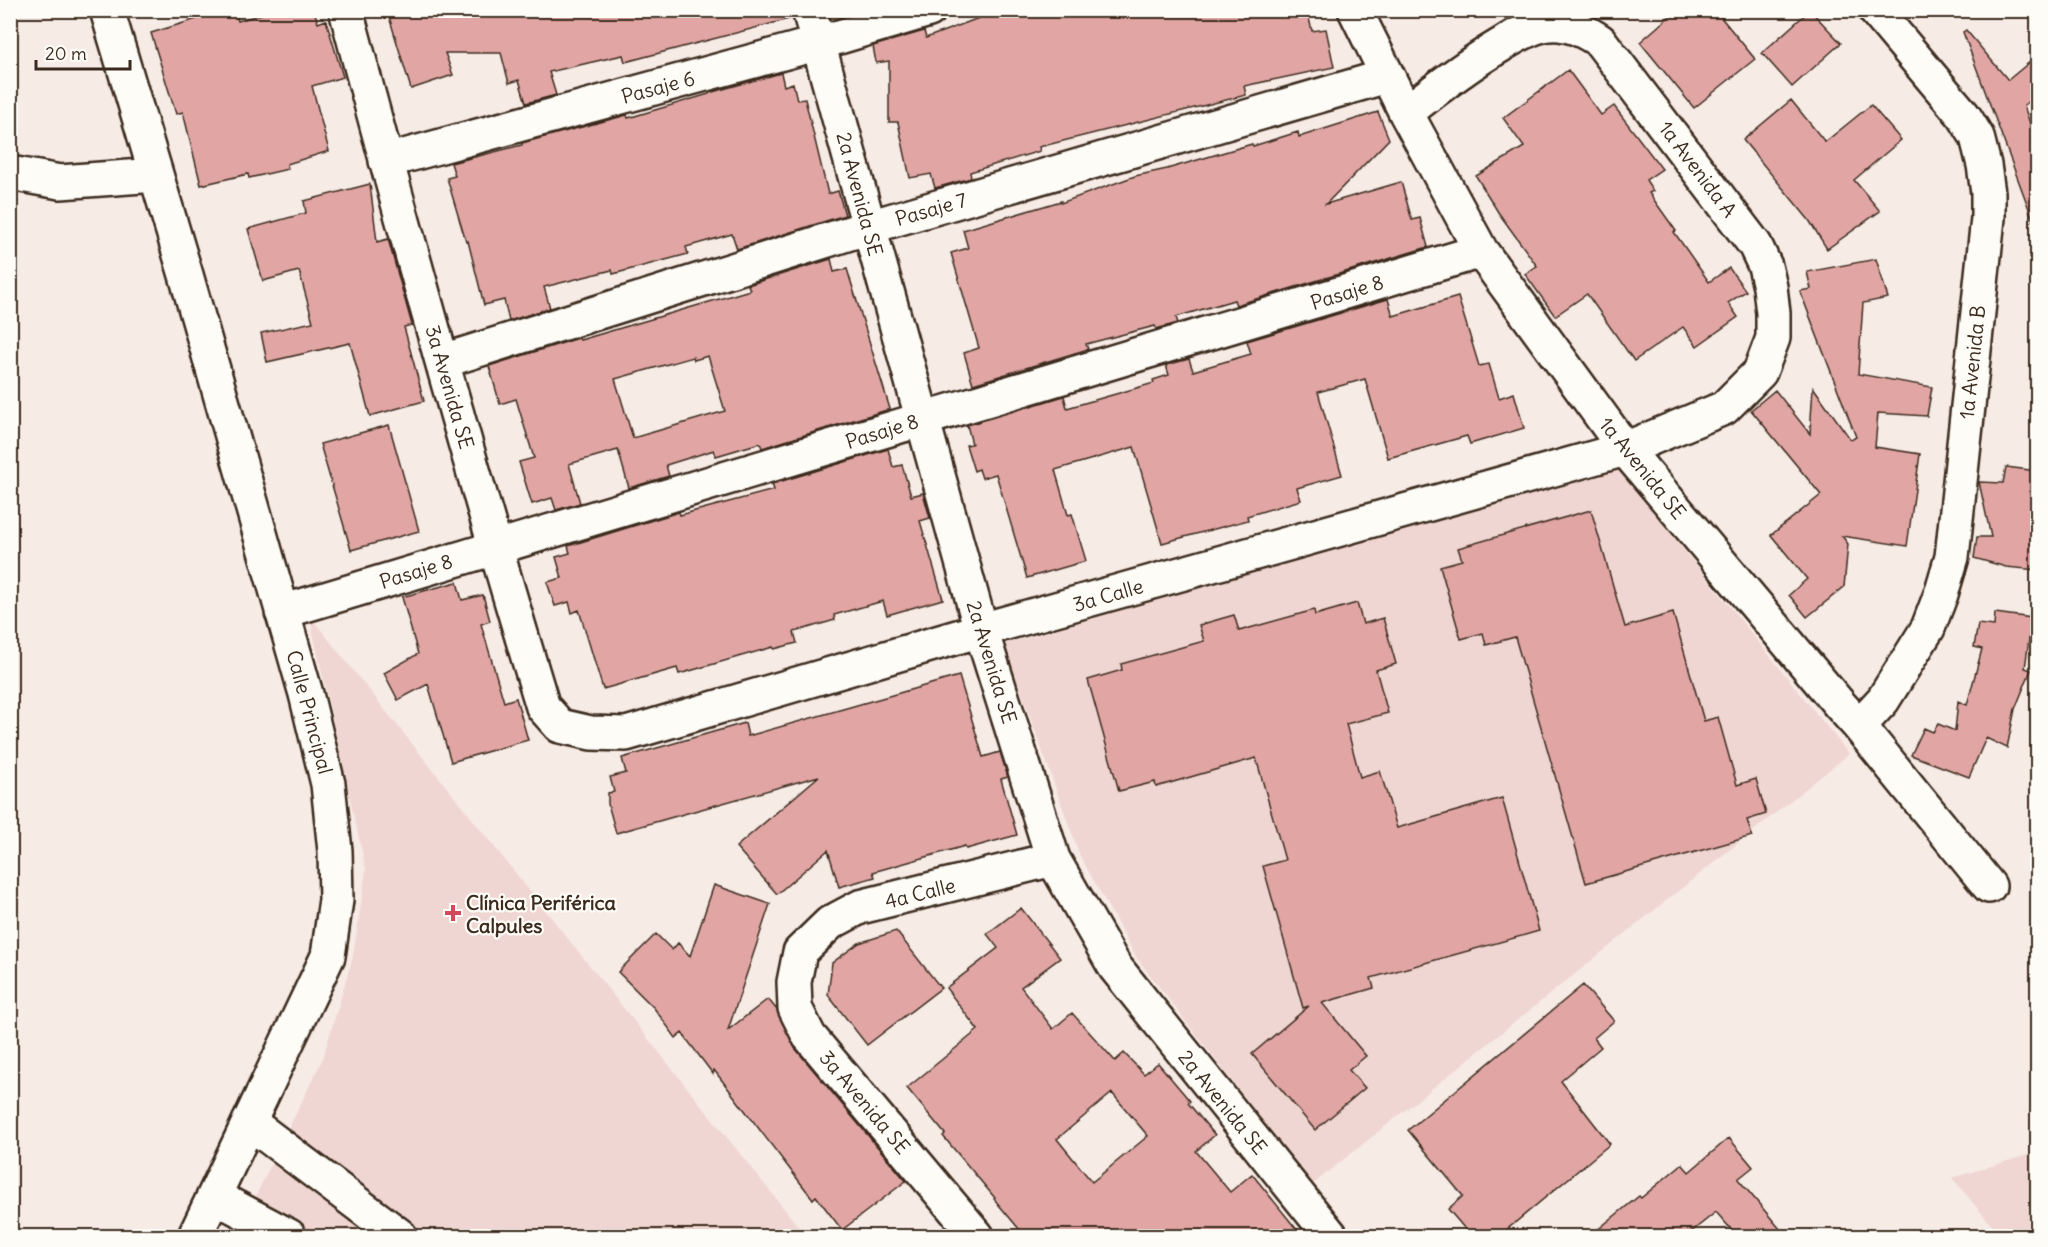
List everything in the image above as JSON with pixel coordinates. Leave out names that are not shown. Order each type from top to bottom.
[{"type":"street","name":"3a Avenida SE","points":[[346,10],[494,547],[543,707],[560,726],[591,733]]},
{"type":"street","name":"2a Avenida SE","points":[[809,10],[981,630],[1053,860],[1115,967],[1331,1236]]},
{"type":"street","name":"Pasaje 6","points":[[386,161],[819,44],[929,10]]},
{"type":"street","name":"1a Avenida SE","points":[[1355,10],[1406,113],[1481,251],[1625,449],[1859,726],[1989,886]]},
{"type":"street","name":"1a Avenida B","points":[[1859,726],[1883,700],[1928,628],[1952,557],[1988,218],[1988,193],[1977,137],[1964,116],[1875,10]]},
{"type":"street","name":"Calle Principal","points":[[113,12],[156,175],[306,694],[328,784],[335,850],[336,900],[328,956],[195,1236]]},
{"type":"street","name":"1a Avenida A","points":[[1406,113],[1467,65],[1522,32],[1545,24],[1569,26],[1585,31],[1600,41],[1755,244],[1765,266],[1773,313],[1773,338],[1760,372],[1724,408],[1625,449]]},
{"type":"street","name":"Pasaje 7","points":[[443,361],[869,227],[1387,76]]},
{"type":"street","points":[[10,173],[60,182],[156,175]]},
{"type":"street","name":"Pasaje 8","points":[[282,612],[1481,251]]},
{"type":"street","name":"3a Calle","points":[[591,733],[626,734],[981,630],[1625,449]]},
{"type":"street","name":"4a Calle","points":[[800,952],[830,923],[860,907],[1053,860]]},
{"type":"street","name":"3a Avenida SE","points":[[800,952],[794,982],[795,1008],[809,1036],[977,1236]]},
{"type":"street","points":[[249,1122],[400,1236]]},
{"type":"street","points":[[214,1196],[289,1236]]},
{"type":"shaded area","points":[[1618,468],[1849,754],[1312,1185],[1136,957],[1080,856],[1004,644]]},
{"type":"shaded area","name":"Clínica Periférica Calpules","points":[[309,615],[806,1236],[236,1236],[323,1058],[353,956],[366,870]]},
{"type":"shaded area","points":[[2037,1152],[2037,1236],[2001,1236],[1952,1178]]},
{"type":"building","points":[[226,10],[235,10],[238,21],[275,10],[314,10],[318,23],[326,20],[343,77],[312,86],[329,151],[287,164],[288,169],[249,178],[248,174],[201,185],[183,112],[176,114],[151,33]]},
{"type":"building","points":[[387,10],[788,10],[789,19],[625,62],[623,55],[549,72],[556,95],[526,103],[519,80],[509,83],[501,53],[445,53],[453,75],[411,89]]},
{"type":"building","points":[[1000,10],[1307,10],[1312,31],[1326,29],[1334,67],[1244,86],[1246,95],[1039,147],[1040,151],[970,172],[971,178],[935,188],[931,174],[910,178],[898,122],[889,122],[889,61],[876,63],[873,46],[924,31],[926,38]]},
{"type":"building","points":[[1677,10],[1715,10],[1755,59],[1694,108],[1640,42]]},
{"type":"building","points":[[1810,10],[1841,43],[1792,87],[1762,53]]},
{"type":"building","points":[[1966,30],[2008,80],[2037,56],[2037,94],[2024,106],[2037,144],[2037,224],[2035,225],[1963,32]]},
{"type":"building","points":[[1568,70],[1601,115],[1614,106],[1662,169],[1646,180],[1653,191],[1649,193],[1709,282],[1729,268],[1746,291],[1728,303],[1738,317],[1697,346],[1683,327],[1634,361],[1587,294],[1555,316],[1525,274],[1537,266],[1498,212],[1476,176],[1524,147],[1503,118]]},
{"type":"building","points":[[781,73],[784,86],[793,83],[797,100],[805,99],[828,194],[838,191],[845,215],[737,249],[732,234],[686,247],[688,254],[613,274],[612,270],[544,287],[550,308],[509,321],[504,300],[484,305],[468,241],[466,242],[447,178],[455,176],[451,163],[627,115],[628,118]]},
{"type":"building","points":[[1791,100],[1825,142],[1871,105],[1901,140],[1854,180],[1880,211],[1827,249],[1809,220],[1743,140]]},
{"type":"building","points":[[1378,112],[1389,139],[1326,204],[1401,182],[1412,220],[1420,218],[1428,247],[1236,305],[1234,300],[1176,317],[1178,323],[1156,329],[1155,326],[1086,344],[1088,349],[973,384],[964,353],[979,348],[951,253],[968,248],[963,230],[1061,201],[1061,203],[1135,176],[1298,132],[1299,137]]},
{"type":"building","points":[[370,184],[377,242],[388,239],[412,325],[404,327],[424,401],[370,416],[350,343],[267,362],[261,333],[313,322],[299,271],[263,281],[248,229],[306,213],[304,201]]},
{"type":"building","points":[[831,259],[834,272],[847,269],[890,409],[762,448],[760,443],[716,456],[714,450],[666,465],[669,476],[629,488],[618,450],[569,464],[580,503],[556,510],[552,498],[532,504],[519,462],[534,458],[516,399],[500,404],[489,366],[750,290],[748,285]],"holes":[[[708,356],[725,411],[633,438],[615,379],[693,357],[694,360]]]},
{"type":"building","points":[[1876,259],[1888,298],[1863,303],[1858,374],[1932,387],[1927,416],[1878,413],[1875,447],[1920,454],[1907,546],[1842,536],[1848,544],[1844,587],[1807,617],[1789,595],[1807,579],[1771,535],[1821,495],[1751,410],[1775,390],[1810,434],[1813,387],[1851,440],[1856,437],[1800,291],[1811,289],[1807,272]]},
{"type":"building","points":[[1458,297],[1479,366],[1489,364],[1499,398],[1514,393],[1524,428],[1470,444],[1467,436],[1388,458],[1365,379],[1318,392],[1342,475],[1297,488],[1301,500],[1247,516],[1248,520],[1162,543],[1134,447],[1055,470],[1068,515],[1072,514],[1086,561],[1027,578],[996,474],[982,478],[979,469],[974,471],[966,445],[972,444],[967,425],[1064,396],[1067,408],[1154,383],[1153,380],[1169,375],[1166,365],[1189,359],[1193,371],[1251,354],[1247,341],[1388,299],[1393,316]]},
{"type":"building","points":[[389,425],[419,531],[351,550],[320,444]]},
{"type":"building","points":[[888,449],[893,467],[902,465],[911,496],[923,493],[930,518],[920,521],[943,599],[887,615],[883,601],[834,615],[835,620],[794,632],[797,643],[774,649],[773,647],[679,674],[677,668],[603,689],[579,610],[572,613],[569,602],[555,606],[547,582],[562,578],[556,557],[570,553],[568,546],[679,512],[680,515],[774,490],[772,484]]},
{"type":"building","points":[[2006,467],[2037,471],[2037,570],[2006,567],[1974,558],[1977,537],[1991,537],[1979,482],[2003,483]]},
{"type":"building","points":[[1591,510],[1625,627],[1673,613],[1704,721],[1718,717],[1737,785],[1756,779],[1766,814],[1747,820],[1752,836],[1586,883],[1515,637],[1486,645],[1483,633],[1461,639],[1440,566],[1462,560],[1458,548]]},
{"type":"building","points":[[457,582],[462,600],[483,595],[490,621],[481,624],[504,702],[516,698],[528,740],[451,762],[428,684],[398,700],[384,673],[418,654],[402,597]]},
{"type":"building","points":[[1357,603],[1363,624],[1383,618],[1396,664],[1376,670],[1388,713],[1346,724],[1360,777],[1380,771],[1397,828],[1502,798],[1539,931],[1371,978],[1374,988],[1322,1003],[1366,1056],[1349,1070],[1365,1088],[1315,1130],[1252,1054],[1309,1006],[1303,1008],[1263,866],[1285,860],[1256,758],[1156,787],[1155,782],[1119,791],[1088,680],[1122,670],[1121,664],[1204,641],[1199,625],[1234,615],[1239,631],[1314,610],[1315,615]]},
{"type":"building","points":[[1995,613],[2032,618],[2025,668],[2031,670],[2015,709],[2007,748],[1986,738],[1969,777],[1911,755],[1924,728],[1933,732],[1938,724],[1955,731],[1958,701],[1967,705],[1982,649],[1974,647],[1978,624],[1994,626]]},
{"type":"building","points":[[959,676],[983,757],[1000,752],[1008,777],[1001,779],[1017,835],[966,849],[965,846],[873,872],[875,877],[839,887],[828,850],[777,894],[736,847],[819,776],[616,833],[608,804],[608,793],[614,792],[610,777],[626,773],[622,758],[745,723],[748,736]]},
{"type":"building","points":[[714,885],[770,904],[728,1030],[768,999],[777,1010],[795,1048],[906,1181],[842,1230],[816,1196],[813,1199],[714,1070],[713,1074],[682,1033],[676,1038],[654,1008],[618,972],[656,934],[672,950],[678,943],[690,956]]},
{"type":"building","points":[[1021,908],[1060,958],[1021,987],[1053,1029],[1072,1013],[1115,1061],[1124,1053],[1144,1074],[1158,1063],[1215,1135],[1196,1151],[1230,1192],[1252,1174],[1302,1236],[1025,1236],[907,1088],[978,1030],[946,988],[998,948],[987,934]],"holes":[[[1112,1093],[1148,1136],[1092,1182],[1057,1139]]]},
{"type":"building","points":[[896,931],[941,988],[867,1045],[828,995],[832,963],[859,943]]},
{"type":"building","points":[[1583,985],[1614,1021],[1594,1038],[1601,1047],[1561,1081],[1610,1144],[1499,1236],[1471,1236],[1448,1209],[1463,1196],[1408,1130]]},
{"type":"building","points":[[1729,1138],[1753,1167],[1738,1179],[1786,1236],[1737,1236],[1716,1212],[1686,1236],[1590,1236],[1682,1164],[1689,1172]]},
{"type":"place","name":"Clínica Periférica Calpules","points":[[453,913]]}]
